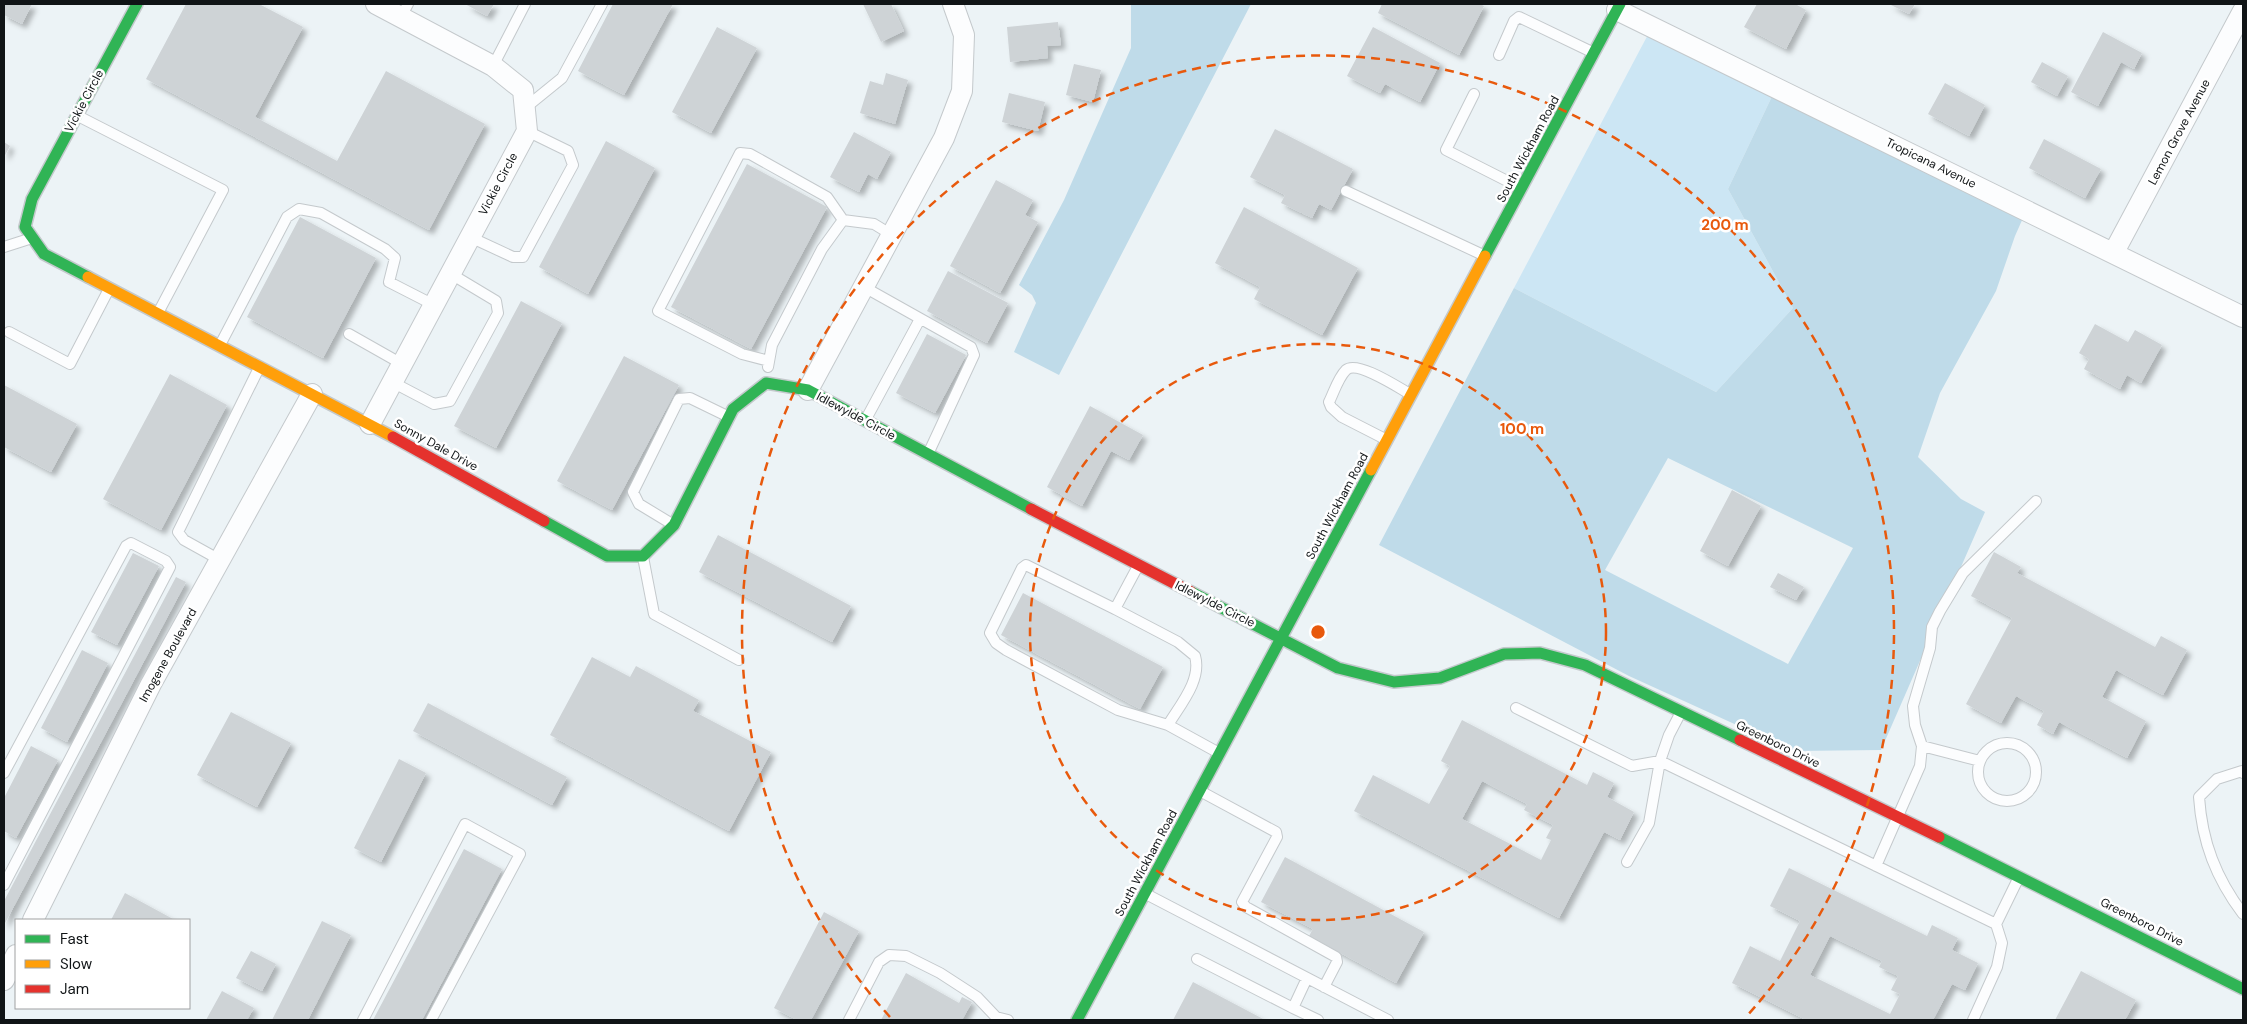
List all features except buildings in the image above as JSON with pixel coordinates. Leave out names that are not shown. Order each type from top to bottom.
[{"type":"street","name":"Vickie Circle","points":[[32,198],[137,4]]},
{"type":"street","points":[[376,4],[404,10],[493,66],[522,90],[527,131]]},
{"type":"street","name":"Idlewylde Circle","points":[[953,4],[964,35],[962,91],[944,138],[808,390],[928,455],[1282,639]]},
{"type":"street","name":"South Wickham Road","points":[[1077,1020],[1619,7]]},
{"type":"street","name":"Tropicana Avenue","points":[[1619,7],[2243,317]]},
{"type":"street","name":"Lemon Grove Avenue","points":[[2114,252],[2243,11]]},
{"type":"street","name":"Vickie Circle","points":[[370,424],[527,131]]},
{"type":"street","name":"Sonny Dale Drive","points":[[32,198],[25,227],[44,254],[370,424],[607,556],[643,556]]},
{"type":"street","points":[[643,556],[674,525],[733,409],[766,383],[808,390]]},
{"type":"street","name":"Imogene Boulevard","points":[[34,919],[151,684],[312,394]]},
{"type":"street","name":"Greenboro Drive","points":[[1282,639],[1338,668],[1394,682],[1440,678],[1504,654],[1540,653],[1585,665],[2020,876],[2243,988]]},
{"type":"street","points":[[4,980],[15,957]]},
{"type":"lane","points":[[493,66],[525,4]]},
{"type":"lane","points":[[524,108],[562,78],[602,4]]},
{"type":"lane","points":[[1499,55],[1514,21],[1519,17],[1594,53]]},
{"type":"lane","points":[[1474,94],[1446,150],[1522,188]]},
{"type":"lane","points":[[77,115],[223,190],[158,314]]},
{"type":"lane","points":[[470,237],[513,257],[523,257],[573,165],[568,151],[527,131]]},
{"type":"lane","points":[[769,361],[742,354],[658,311],[740,154],[750,154],[827,197],[844,220],[874,224],[892,235]]},
{"type":"lane","points":[[1346,191],[1486,256]]},
{"type":"lane","points":[[220,346],[287,217],[299,209],[321,213],[385,249],[395,258],[389,282],[434,304]]},
{"type":"lane","points":[[766,383],[772,345],[817,258],[844,220]]},
{"type":"lane","points":[[4,247],[33,237]]},
{"type":"lane","points":[[392,382],[434,404],[450,401],[498,313],[496,301],[450,274]]},
{"type":"lane","points":[[864,287],[972,347],[974,355],[928,455]]},
{"type":"lane","points":[[9,332],[70,364],[109,288]]},
{"type":"lane","points":[[866,421],[920,319]]},
{"type":"lane","points":[[349,334],[402,364]]},
{"type":"lane","points":[[220,560],[184,540],[178,532],[259,366]]},
{"type":"lane","points":[[1387,441],[1342,417],[1331,407],[1329,402],[1338,383],[1346,370],[1354,367],[1363,369],[1412,395]]},
{"type":"lane","points":[[674,525],[639,504],[633,492],[680,399],[690,398],[728,417]]},
{"type":"lane","points":[[1876,866],[1920,766],[1922,746],[1915,725],[1913,706],[1930,648],[1932,628],[1963,573],[2036,502]]},
{"type":"lane","points":[[4,773],[126,546],[132,543],[166,561],[170,567],[4,885]]},
{"type":"lane","points":[[643,556],[654,614],[739,660]]},
{"type":"lane","points":[[1168,725],[1198,670],[1195,656],[1178,642],[1115,609],[1026,565],[1022,568],[990,633],[996,643],[1118,710],[1168,725],[1220,753]]},
{"type":"lane","points":[[1115,609],[1139,565]]},
{"type":"lane","points":[[1516,708],[1632,766],[1660,761],[1996,924]]},
{"type":"lane","points":[[1627,862],[1649,823],[1660,761],[1669,735],[1681,711]]},
{"type":"lane","points":[[2009,742],[2018,745],[2026,750],[2035,765],[2034,783],[2028,792],[2020,798],[2010,801],[1995,798],[1983,789],[1978,780],[1977,770],[1980,761],[1984,752],[1991,747],[2009,742]]},
{"type":"lane","points":[[1922,746],[1980,761]]},
{"type":"lane","points":[[2241,908],[2214,869],[2201,824],[2200,797],[2217,778],[2242,771],[2243,773]]},
{"type":"lane","points":[[1200,791],[1276,832],[1277,837],[1242,902],[1246,907],[1336,957],[1337,962],[1324,987]]},
{"type":"lane","points":[[363,1020],[465,824],[520,854],[431,1020]]},
{"type":"lane","points":[[1972,1020],[1997,967],[2002,943],[1996,924],[2020,876]]},
{"type":"lane","points":[[1145,894],[1388,1020]]},
{"type":"lane","points":[[849,1020],[879,962],[889,954],[906,956],[940,973],[977,997],[996,1019],[1008,1020]]},
{"type":"lane","points":[[1197,959],[1318,1020]]},
{"type":"lane","points":[[1293,1008],[1307,978]]},
{"type":"shaded area","points":[[1131,4],[1251,4],[1059,375],[1014,352],[1036,303],[1032,295],[1019,285],[1064,200],[1131,48]]},
{"type":"shaded area","points":[[1652,27],[1775,90],[1728,189],[1793,308],[1716,392],[1514,288]]},
{"type":"shaded area","points":[[1775,90],[2023,218],[1996,291],[1940,393],[1918,457],[1961,499],[1985,512],[1881,750],[1794,751],[1629,676],[1379,545],[1514,288],[1716,392],[1793,308],[1728,189]],"holes":[[[1668,458],[1853,548],[1788,664],[1605,570]]]},
{"type":"traffic: fast","points":[[88,277],[44,254],[25,227],[32,199],[137,4]]},
{"type":"traffic: fast","points":[[1485,256],[1620,4]]},
{"type":"traffic: fast","points":[[544,521],[607,556],[643,556],[674,525],[733,409],[766,383],[808,390],[1031,509]]},
{"type":"traffic: fast","points":[[1077,1020],[1371,470]]},
{"type":"traffic: fast","points":[[1191,592],[1338,668],[1394,682],[1440,678],[1504,654],[1540,653],[1585,665],[1740,740]]},
{"type":"traffic: fast","points":[[1939,837],[2243,989]]},
{"type":"traffic: slow","points":[[1371,470],[1485,256]]},
{"type":"traffic: slow","points":[[88,277],[393,437]]},
{"type":"traffic: jam","points":[[393,437],[544,521]]},
{"type":"traffic: jam","points":[[1031,509],[1191,592]]},
{"type":"traffic: jam","points":[[1740,740],[1939,837]]}]
